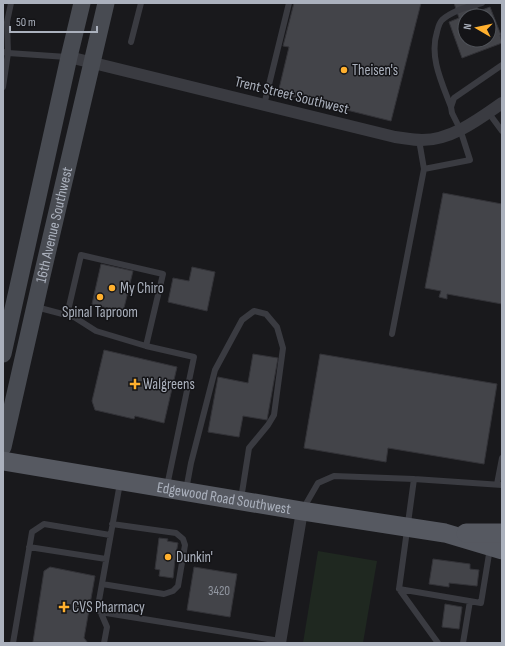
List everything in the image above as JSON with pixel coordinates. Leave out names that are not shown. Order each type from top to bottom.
[{"type":"main road","name":"16th Avenue Southwest","points":[[3,354],[10,305],[82,3]]},
{"type":"main road","name":"16th Avenue Southwest","points":[[3,447],[106,3]]},
{"type":"main road","name":"Edgewood Road Southwest","points":[[3,461],[302,511],[445,533],[498,543]]},
{"type":"street","name":"Trent Street Southwest","points":[[69,57],[395,137],[419,140],[443,136],[469,126],[502,103]]},
{"type":"street","points":[[280,642],[302,511]]},
{"type":"lane","points":[[3,87],[7,22],[11,3]]},
{"type":"lane","points":[[131,42],[141,3]]},
{"type":"lane","points":[[264,104],[289,3]]},
{"type":"lane","points":[[424,169],[470,160],[460,129],[452,113],[451,106],[441,81],[434,46],[438,27],[442,21],[457,11],[482,3]]},
{"type":"lane","points":[[6,53],[69,57]]},
{"type":"lane","points":[[451,106],[454,98],[502,64]]},
{"type":"lane","points":[[488,112],[502,131]]},
{"type":"lane","points":[[392,334],[424,169],[419,140]]},
{"type":"lane","points":[[67,315],[81,255],[163,274],[146,346]]},
{"type":"lane","points":[[35,306],[74,316],[96,331],[146,346],[194,357],[166,488]]},
{"type":"lane","points":[[186,492],[191,463],[215,370],[242,320],[254,311],[266,314],[277,328],[283,348],[274,415],[268,425],[249,448],[241,501]]},
{"type":"lane","points":[[302,511],[318,483],[334,476],[414,479],[499,485],[502,458]]},
{"type":"lane","points":[[414,479],[399,589],[438,643]]},
{"type":"lane","points":[[104,643],[107,627],[98,606],[120,480]]},
{"type":"lane","points":[[14,643],[32,532],[44,524],[110,535]]},
{"type":"lane","points":[[102,584],[164,594],[173,591],[178,586],[183,559],[185,545],[183,539],[176,533],[112,524]]},
{"type":"lane","points":[[399,589],[481,603],[498,543]]},
{"type":"lane","points":[[29,547],[106,559]]},
{"type":"lane","points":[[463,643],[470,601]]},
{"type":"lane","points":[[100,612],[280,642]]},
{"type":"shaded area","points":[[318,551],[377,561],[363,643],[303,643]]},
{"type":"building","name":"Theisen's","points":[[294,3],[421,3],[391,121],[278,93],[289,47],[283,46]]},
{"type":"building","points":[[454,3],[476,3],[478,8],[457,8],[457,12]]},
{"type":"building","points":[[457,19],[457,44],[449,22]]},
{"type":"building","points":[[497,25],[501,35],[502,43],[497,45]]},
{"type":"building","points":[[458,48],[489,48],[462,58]]},
{"type":"building","points":[[443,193],[502,204],[502,304],[447,294],[447,299],[439,297],[441,291],[425,288]]},
{"type":"building","name":"My Chiro","points":[[101,264],[133,271],[123,312],[92,304]]},
{"type":"building","points":[[192,267],[215,272],[207,311],[168,302],[173,278],[189,281]]},
{"type":"building","name":"Walgreens","points":[[104,350],[177,367],[164,423],[135,416],[134,419],[95,410],[92,401]]},
{"type":"building","points":[[253,354],[278,358],[267,420],[243,416],[239,437],[208,432],[218,377],[248,383]]},
{"type":"building","points":[[320,354],[497,384],[484,464],[388,448],[386,462],[304,448]]},
{"type":"building","name":"Dunkin'","points":[[159,538],[168,539],[167,541],[178,543],[176,554],[180,554],[179,561],[175,560],[173,578],[159,576],[160,570],[155,569]]},
{"type":"building","points":[[433,559],[470,564],[470,569],[479,570],[477,586],[449,583],[449,587],[429,584]]},
{"type":"building","name":"CVS Pharmacy","points":[[50,567],[95,576],[84,638],[88,643],[33,642],[44,571]]},
{"type":"building","points":[[194,567],[237,574],[230,617],[187,610]]},
{"type":"building","points":[[445,604],[462,607],[459,629],[442,627]]},
{"type":"place","name":"Theisen's","points":[[344,70]]},
{"type":"place","name":"My Chiro","points":[[112,288]]},
{"type":"place","name":"Spinal Taproom","points":[[100,297]]},
{"type":"place","name":"Walgreens","points":[[135,384]]},
{"type":"place","name":"Dunkin'","points":[[168,557]]},
{"type":"place","name":"CVS Pharmacy","points":[[64,607]]}]
